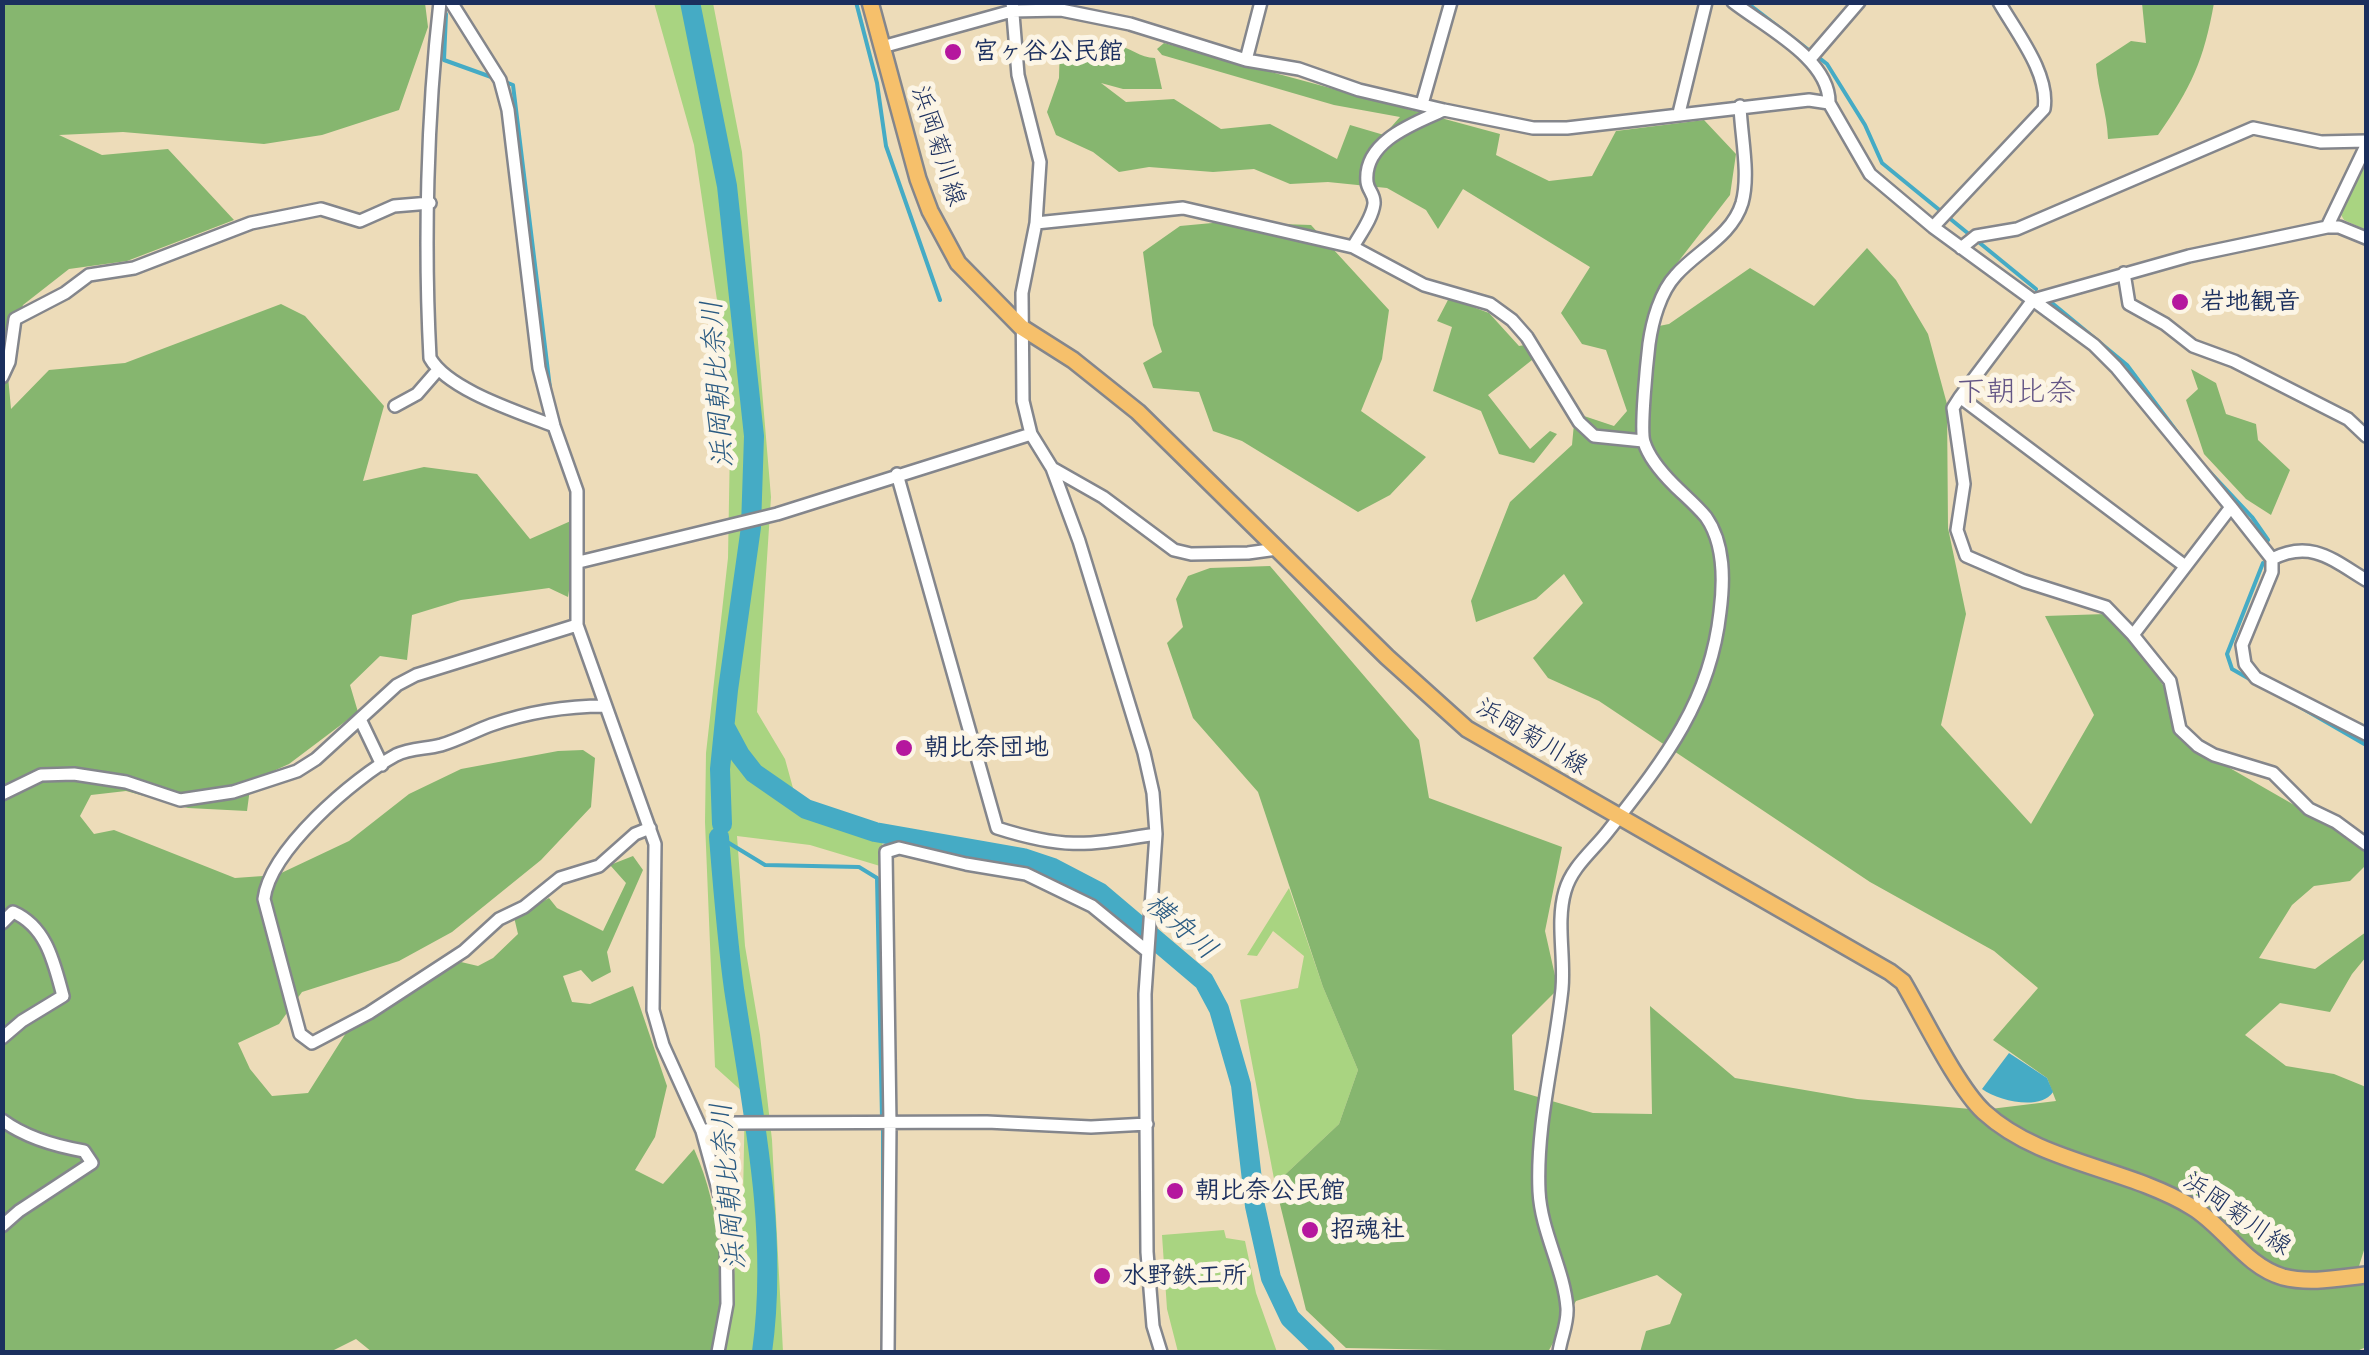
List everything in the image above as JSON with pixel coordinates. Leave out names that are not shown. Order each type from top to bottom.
[{"type":"main road","name":"浜岡菊川線","points":[[870,2],[918,179],[945,243],[984,291],[1021,327],[1073,360],[1138,412],[1450,716],[1484,740],[1902,982],[1969,1093],[1982,1110],[2022,1141],[2143,1183],[2194,1208],[2262,1268],[2283,1277],[2312,1280],[2366,1275]]},
{"type":"street","points":[[440,2],[434,52],[430,358],[437,370],[503,406],[554,426]]},
{"type":"street","points":[[451,2],[503,92],[538,368],[577,490],[578,625],[655,844],[653,1010],[702,1131],[726,1218],[727,1304],[718,1352]]},
{"type":"street","points":[[1246,60],[1261,2]]},
{"type":"street","points":[[1422,104],[1450,2]]},
{"type":"street","points":[[1679,112],[1706,2]]},
{"type":"street","points":[[1732,2],[1814,55],[1830,90],[1829,103],[1870,174],[1968,242],[2032,300],[2094,344],[2116,366],[2272,559],[2272,572],[2242,644],[2245,664],[2256,678],[2366,734]]},
{"type":"street","points":[[1814,55],[1859,2]]},
{"type":"street","points":[[1939,220],[2044,109],[2046,96],[2040,77],[1999,2]]},
{"type":"street","points":[[882,47],[1012,7],[1090,14],[1246,60],[1299,69],[1358,90],[1534,128],[1567,128],[1679,112],[1809,100],[1829,103]]},
{"type":"street","points":[[1012,7],[1018,75],[1040,162],[1036,223],[1022,293],[1023,401],[1031,434],[1052,468],[1079,542],[1153,793],[1156,834],[1147,952],[1147,1252],[1154,1326],[1161,1352]]},
{"type":"street","points":[[1559,1352],[1567,1321],[1566,1303],[1539,1193],[1540,1148],[1562,985],[1565,891],[1575,869],[1664,756],[1702,694],[1720,614],[1723,566],[1707,518],[1662,472],[1643,441],[1650,340],[1665,292],[1675,276],[1729,228],[1742,203],[1740,106]]},
{"type":"street","points":[[1353,247],[1373,210],[1375,198],[1367,182],[1372,160],[1385,140],[1444,110]]},
{"type":"street","points":[[1968,242],[2017,229],[2253,128],[2321,142],[2366,144],[2327,227]]},
{"type":"street","points":[[2,377],[9,362],[14,319],[65,293],[89,275],[134,268],[251,223],[322,208],[360,220],[394,206],[430,202]]},
{"type":"street","points":[[1036,223],[1183,208],[1353,247],[1424,285],[1490,304],[1528,337],[1579,422],[1594,436],[1643,441]]},
{"type":"street","points":[[2366,238],[2327,227],[2124,273],[2032,300],[1953,408],[1964,484],[1956,530],[1966,556],[2106,607],[2170,681],[2180,729],[2198,746],[2214,756],[2274,773],[2309,809],[2336,822],[2366,844]]},
{"type":"street","points":[[2124,273],[2130,304],[2193,346],[2233,361],[2348,419],[2366,436]]},
{"type":"street","points":[[395,406],[416,394],[437,370]]},
{"type":"street","points":[[1960,397],[2184,566]]},
{"type":"street","points":[[579,562],[778,514],[1031,434]]},
{"type":"street","points":[[1052,468],[1103,496],[1174,550],[1191,554],[1278,549]]},
{"type":"street","points":[[897,474],[998,828],[1047,843],[1081,846],[1156,834]]},
{"type":"street","points":[[2133,635],[2231,507]]},
{"type":"street","points":[[2272,559],[2289,551],[2309,551],[2336,560],[2366,580]]},
{"type":"street","points":[[2,794],[41,776],[74,774],[126,782],[180,800],[233,792],[297,770],[316,759],[397,685],[416,675],[578,625]]},
{"type":"street","points":[[605,706],[566,706],[399,754],[300,834],[266,886],[267,919],[300,1034],[312,1043],[369,1013],[464,950],[498,918],[524,907],[560,878],[599,866],[635,834],[650,828]]},
{"type":"street","points":[[360,719],[382,765]]},
{"type":"street","points":[[888,1352],[886,852],[899,848],[1026,874],[1092,906],[1147,952]]},
{"type":"street","points":[[2,923],[12,912],[21,916],[49,945],[63,996],[2,1038]]},
{"type":"street","points":[[2,1120],[14,1130],[56,1146],[84,1151],[92,1162],[18,1210],[2,1226]]},
{"type":"street","points":[[702,1131],[735,1124],[1147,1124]]},
{"type":"green space","points":[[3,3],[425,3],[428,27],[399,110],[322,135],[264,144],[123,132],[59,135],[102,155],[168,149],[234,220],[127,261],[69,269],[23,305],[6,354],[11,409],[49,370],[125,363],[281,304],[305,316],[384,406],[363,481],[424,467],[477,474],[530,539],[573,520],[574,559],[568,597],[549,588],[461,600],[412,615],[407,660],[380,656],[350,685],[358,712],[289,764],[251,781],[247,811],[188,808],[126,791],[91,795],[80,816],[94,834],[114,830],[235,878],[277,875],[349,841],[409,794],[461,769],[558,751],[583,750],[595,758],[591,807],[541,860],[452,932],[399,961],[302,992],[279,1024],[238,1043],[250,1069],[272,1096],[308,1093],[351,1025],[461,962],[478,966],[493,958],[518,934],[514,917],[549,898],[557,908],[603,931],[626,883],[610,865],[633,856],[643,870],[607,952],[611,972],[592,982],[581,970],[563,976],[572,1002],[590,1004],[633,986],[667,1086],[655,1137],[635,1170],[663,1184],[694,1149],[711,1197],[719,1249],[720,1301],[714,1352],[372,1352],[356,1339],[330,1352],[3,1352]]},
{"type":"green space","points":[[654,3],[713,3],[742,152],[771,497],[757,712],[785,759],[796,799],[883,839],[880,866],[810,845],[737,836],[745,946],[772,1140],[783,1352],[725,1352],[743,1198],[745,1094],[715,1067],[705,822],[706,753],[728,558],[730,442],[717,300],[694,145]]},
{"type":"green space","points":[[2142,3],[2214,3],[2195,73],[2158,135],[2108,139],[2096,64],[2131,41],[2146,43]]},
{"type":"green space","points":[[1060,39],[1086,49],[1116,45],[1155,58],[1162,89],[1123,89],[1101,83],[1126,102],[1174,99],[1221,129],[1270,124],[1337,159],[1350,125],[1384,135],[1400,117],[1334,105],[1162,55],[1157,49],[1164,43],[1500,134],[1496,155],[1549,181],[1592,176],[1616,131],[1704,120],[1736,154],[1730,195],[1671,271],[1644,329],[1669,324],[1750,268],[1814,306],[1867,248],[1896,280],[1928,334],[1947,404],[1948,528],[1966,614],[1941,725],[2031,824],[2094,715],[2045,616],[2106,614],[2143,654],[2168,693],[2181,740],[2366,850],[2366,865],[2350,881],[2314,886],[2292,905],[2259,958],[2315,969],[2366,932],[2366,957],[2330,1012],[2280,1003],[2245,1035],[2286,1066],[2334,1074],[2366,1087],[2366,1244],[2353,1285],[2366,1285],[2366,1347],[2355,1352],[1640,1352],[1646,1331],[1670,1324],[1682,1294],[1657,1275],[1576,1301],[1548,1352],[1346,1348],[1306,1310],[1275,1184],[1339,1124],[1358,1070],[1323,987],[1258,792],[1193,718],[1167,643],[1183,627],[1176,599],[1188,576],[1210,568],[1270,566],[1419,740],[1429,798],[1562,847],[1545,931],[1558,989],[1512,1035],[1514,1090],[1593,1113],[1652,1114],[1650,1006],[1735,1078],[1857,1099],[1982,1110],[2056,1101],[2047,1078],[1993,1040],[2038,988],[1994,951],[1870,882],[1599,701],[1548,678],[1533,658],[1583,603],[1564,574],[1536,599],[1476,622],[1471,601],[1510,502],[1572,445],[1575,413],[1614,426],[1627,411],[1606,350],[1582,344],[1561,313],[1590,267],[1463,189],[1438,229],[1426,210],[1387,188],[1328,182],[1290,184],[1254,169],[1213,172],[1149,167],[1119,172],[1093,152],[1056,135],[1047,112],[1059,78]]},
{"type":"green space","points":[[2366,155],[2366,230],[2344,220],[2340,213]]},
{"type":"green space","points":[[1223,222],[1311,225],[1389,310],[1382,359],[1361,411],[1426,457],[1390,495],[1358,512],[1242,441],[1213,431],[1199,392],[1153,388],[1143,363],[1162,352],[1153,325],[1143,252],[1180,226]]},
{"type":"green space","points":[[1449,298],[1489,313],[1519,346],[1531,344],[1537,356],[1488,395],[1530,449],[1550,431],[1557,434],[1534,463],[1499,454],[1481,411],[1433,391],[1452,327],[1437,321]]},
{"type":"green space","points":[[2191,369],[2216,383],[2226,414],[2256,424],[2258,440],[2290,470],[2271,515],[2246,499],[2204,454],[2186,400],[2198,389]]},
{"type":"green space","points":[[1289,888],[1323,987],[1358,1070],[1339,1124],[1275,1184],[1240,1000],[1298,988],[1304,956],[1273,931],[1257,956],[1247,955]]},
{"type":"green space","points":[[1224,1230],[1226,1238],[1245,1241],[1256,1293],[1277,1352],[1178,1352],[1167,1309],[1162,1235]]},
{"type":"water","points":[[2009,1053],[2047,1078],[2053,1092],[2047,1098],[2029,1103],[1998,1097],[1982,1089]]},
{"type":"waterway","name":"浜岡朝比奈川","points":[[690,2],[727,186],[754,436],[751,527],[720,769],[722,824]]},
{"type":"waterway","points":[[856,2],[877,83],[886,146],[940,300]]},
{"type":"waterway","points":[[1746,2],[1810,51]]},
{"type":"waterway","points":[[446,14],[444,60],[494,78]]},
{"type":"waterway","points":[[1818,57],[1827,64],[1865,125],[1882,163],[2036,289]]},
{"type":"waterway","points":[[503,81],[513,85],[550,388]]},
{"type":"waterway","points":[[2052,303],[2127,365],[2183,440]]},
{"type":"waterway","points":[[2208,470],[2268,540]]},
{"type":"waterway","points":[[2253,681],[2232,669],[2227,654],[2263,563]]},
{"type":"waterway","points":[[2288,700],[2366,745]]},
{"type":"waterway","name":"横舟川","points":[[725,727],[754,773],[806,809],[875,832],[1023,858],[1053,868],[1099,892],[1204,981],[1219,1009],[1241,1085],[1255,1206],[1271,1278],[1290,1318],[1325,1352]]},
{"type":"waterway","points":[[722,824],[719,837],[765,865],[859,867],[877,878],[882,1118]]},
{"type":"waterway","name":"浜岡朝比奈川","points":[[719,837],[732,970],[765,1216],[766,1307],[762,1352]]},
{"type":"waterway","points":[[883,1127],[883,1343]]},
{"type":"place","name":"宮ヶ谷公民館","points":[[953,52]]},
{"type":"place","name":"岩地観音","points":[[2180,302]]},
{"type":"place","name":"朝比奈団地","points":[[904,748]]},
{"type":"place","name":"朝比奈公民館","points":[[1175,1191]]},
{"type":"place","name":"招魂社","points":[[1310,1230]]},
{"type":"place","name":"水野鉄工所","points":[[1102,1276]]},
{"type":"district","name":"下朝比奈","points":[[2016,392]]}]
